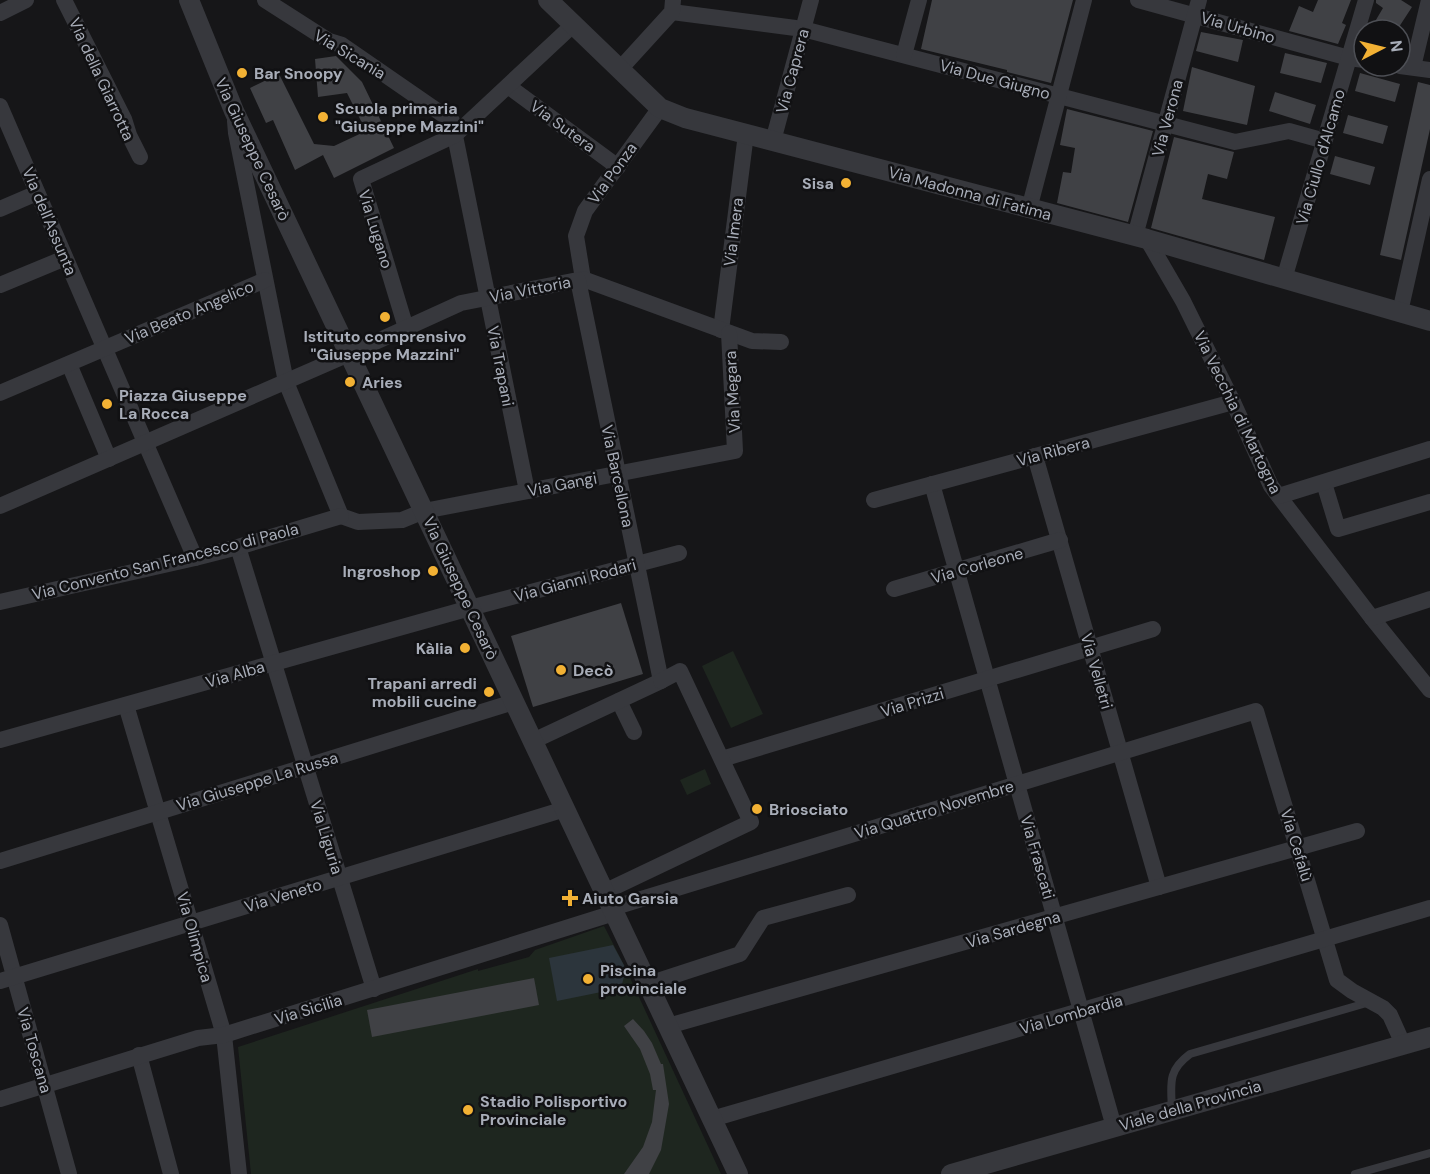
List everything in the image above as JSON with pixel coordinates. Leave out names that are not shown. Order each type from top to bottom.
[{"type":"street","points":[[0,13],[26,0]]},
{"type":"street","name":"Via della Giarrotta","points":[[64,0],[124,119],[140,157]]},
{"type":"street","name":"Via Giuseppe Cesarò","points":[[189,0],[234,111],[738,1174]]},
{"type":"street","name":"Via Sicania","points":[[265,0],[329,41],[342,45],[452,121],[455,135]]},
{"type":"street","name":"Via Madonna di Fatima","points":[[548,0],[660,108],[684,118],[1141,238],[1400,312],[1429,325]]},
{"type":"street","name":"Via Caprera","points":[[773,141],[811,0]]},
{"type":"street","points":[[904,55],[919,0]]},
{"type":"street","points":[[1029,209],[1084,0]]},
{"type":"street","name":"Via Urbino","points":[[1137,0],[1196,8],[1350,58]]},
{"type":"street","name":"Via Ciullo d'Alcamo","points":[[1350,58],[1355,0]]},
{"type":"street","name":"Via Ciullo d'Alcamo","points":[[1279,278],[1320,140],[1350,58],[1366,0]]},
{"type":"street","points":[[1412,49],[1429,0]]},
{"type":"street","points":[[620,69],[672,6]]},
{"type":"street","name":"Via Due Giugno","points":[[672,6],[803,29],[1235,142],[1289,131],[1320,140]]},
{"type":"street","name":"Via Verona","points":[[1141,238],[1165,123],[1196,8]]},
{"type":"street","name":"Via Lugano","points":[[406,328],[361,179],[455,135],[574,24]]},
{"type":"street","points":[[1412,67],[1430,70]]},
{"type":"street","name":"Via Sutera","points":[[508,86],[618,167]]},
{"type":"street","name":"Via Ponza","points":[[581,279],[576,236],[585,211],[660,108]]},
{"type":"street","name":"Via dell'Assunta","points":[[1,111],[149,444]]},
{"type":"street","points":[[234,111],[236,133],[286,382],[341,516]]},
{"type":"street","name":"Via Imera","points":[[725,332],[746,134]]},
{"type":"street","name":"Via Trapani","points":[[455,135],[527,491]]},
{"type":"street","points":[[1400,312],[1423,236],[1430,178]]},
{"type":"street","points":[[0,209],[37,193]]},
{"type":"street","name":"Via Vecchia di Martogna","points":[[1141,238],[1183,301],[1271,486],[1430,690]]},
{"type":"street","points":[[0,285],[65,258]]},
{"type":"street","name":"Via Vittoria","points":[[0,506],[149,444],[461,303],[581,279],[752,341],[781,342]]},
{"type":"street","name":"Via Barcellona","points":[[581,279],[660,676]]},
{"type":"street","name":"Via Beato Angelico","points":[[64,366],[106,343],[265,280]]},
{"type":"street","name":"Via Megara","points":[[725,332],[735,451]]},
{"type":"street","points":[[0,393],[64,366],[105,461]]},
{"type":"street","name":"Via Ribera","points":[[874,500],[1233,402]]},
{"type":"street","points":[[149,444],[195,558]]},
{"type":"street","points":[[1279,496],[1430,449]]},
{"type":"street","name":"Via Gangi","points":[[341,516],[358,522],[402,520],[424,511],[735,451]]},
{"type":"street","name":"Via Velletri","points":[[1035,456],[1159,887]]},
{"type":"street","points":[[1324,483],[1338,529],[1430,502]]},
{"type":"street","name":"Via Frascati","points":[[932,484],[1114,1127]]},
{"type":"street","name":"Via Convento San Francesco di Paola","points":[[0,602],[195,558],[341,516]]},
{"type":"street","name":"Via Corleone","points":[[894,589],[1060,540]]},
{"type":"street","name":"Via Liguria","points":[[238,547],[374,989]]},
{"type":"street","name":"Via Gianni Rodari","points":[[470,608],[679,553]]},
{"type":"street","points":[[1372,618],[1430,599]]},
{"type":"street","name":"Via Alba","points":[[0,740],[470,608]]},
{"type":"street","name":"Via Prizzi","points":[[728,758],[1153,628]]},
{"type":"street","points":[[533,741],[619,701],[660,676],[680,671],[728,758],[741,799],[752,822],[610,904]]},
{"type":"street","points":[[619,701],[634,732]]},
{"type":"street","name":"Via Giuseppe La Russa","points":[[0,861],[514,702]]},
{"type":"street","name":"Via Olimpica","points":[[126,705],[224,1035],[238,1174]]},
{"type":"street","name":"Via Quattro Novembre","points":[[610,904],[1256,711]]},
{"type":"street","name":"Via Cefalù","points":[[1256,711],[1337,980],[1370,1001]]},
{"type":"street","name":"Via Veneto","points":[[7,979],[565,809]]},
{"type":"street","name":"Via Sardegna","points":[[668,1026],[1357,831]]},
{"type":"street","points":[[648,984],[740,954],[763,918],[848,895]]},
{"type":"street","name":"Via Sicilia","points":[[0,1099],[139,1055],[198,1038],[224,1035],[374,989],[610,904]]},
{"type":"street","name":"Via Lombardia","points":[[712,1119],[1430,908]]},
{"type":"street","name":"Via Toscana","points":[[0,925],[7,979],[45,1085],[69,1174]]},
{"type":"street","points":[[1370,1001],[1390,1015],[1403,1044]]},
{"type":"street","name":"Viale della Provincia","points":[[951,1174],[1430,1037]]},
{"type":"street","points":[[139,1055],[171,1174]]},
{"type":"lane","points":[[1172,1110],[1171,1084],[1176,1066],[1190,1054],[1370,1001]]},
{"type":"lane","points":[[1355,1174],[1376,1171],[1430,1153]]},
{"type":"shaded area","points":[[733,651],[763,714],[731,728],[702,666]]},
{"type":"shaded area","points":[[705,769],[711,784],[687,795],[680,780]]},
{"type":"shaded area","name":"Stadio Polisportivo Provinciale","points":[[604,926],[721,1174],[251,1174],[238,1047],[478,969],[478,971],[529,957],[535,950]]},
{"type":"shaded area","name":"Piscina provinciale","points":[[613,945],[626,969],[621,988],[557,1001],[549,958]]},
{"type":"building","points":[[932,0],[1073,0],[1051,83],[921,49]]},
{"type":"building","points":[[1318,0],[1351,0],[1342,23],[1346,25],[1338,44],[1289,31],[1299,6],[1313,12]]},
{"type":"building","points":[[1376,0],[1401,0],[1412,7],[1405,18],[1377,18],[1383,8],[1376,3]]},
{"type":"building","points":[[1201,32],[1243,40],[1238,62],[1196,51]]},
{"type":"building","points":[[1285,53],[1327,63],[1321,83],[1280,73]]},
{"type":"building","points":[[336,56],[362,82],[394,148],[334,178],[323,155],[295,170],[273,120],[266,123],[250,88],[279,74],[314,144],[334,146],[366,131],[347,93],[318,97],[315,59]]},
{"type":"building","points":[[1192,67],[1255,86],[1247,125],[1183,111]]},
{"type":"building","points":[[1359,78],[1378,78],[1400,84],[1395,102],[1355,91]]},
{"type":"building","points":[[1418,82],[1430,85],[1430,129],[1401,260],[1380,255]]},
{"type":"building","points":[[1275,92],[1316,105],[1310,124],[1269,111]]},
{"type":"building","points":[[1067,109],[1153,131],[1128,222],[1057,203],[1063,172],[1071,173],[1075,148],[1060,145]]},
{"type":"building","points":[[1348,115],[1388,126],[1383,144],[1343,133]]},
{"type":"building","points":[[1174,137],[1234,152],[1227,179],[1208,174],[1202,199],[1275,217],[1264,260],[1151,228]]},
{"type":"building","points":[[1335,156],[1375,167],[1370,185],[1330,174]]},
{"type":"building","points":[[621,603],[643,674],[533,707],[511,636]]},
{"type":"building","points":[[534,978],[539,1005],[372,1037],[367,1010]]},
{"type":"building","points":[[633,1019],[652,1043],[663,1064],[669,1104],[661,1150],[649,1174],[624,1174],[643,1147],[652,1122],[656,1090],[653,1090],[650,1074],[640,1049],[624,1026]]},
{"type":"place","name":"Bar Snoopy","points":[[242,73]]},
{"type":"place","name":"Scuola primaria \"Giuseppe Mazzini\"","points":[[323,117]]},
{"type":"place","name":"Sisa","points":[[846,183]]},
{"type":"place","name":"Istituto comprensivo \"Giuseppe Mazzini\"","points":[[385,317]]},
{"type":"place","name":"Aries","points":[[350,382]]},
{"type":"place","name":"Piazza Giuseppe La Rocca","points":[[107,404]]},
{"type":"place","name":"Ingroshop","points":[[433,571]]},
{"type":"place","name":"Kàlia","points":[[465,648]]},
{"type":"place","name":"Decò","points":[[561,670]]},
{"type":"place","name":"Trapani arredi mobili cucine","points":[[489,692]]},
{"type":"place","name":"Briosciato","points":[[757,809]]},
{"type":"place","name":"Aiuto Garsia","points":[[570,898]]},
{"type":"place","name":"Piscina provinciale","points":[[588,979]]},
{"type":"place","name":"Stadio Polisportivo Provinciale","points":[[468,1110]]}]
